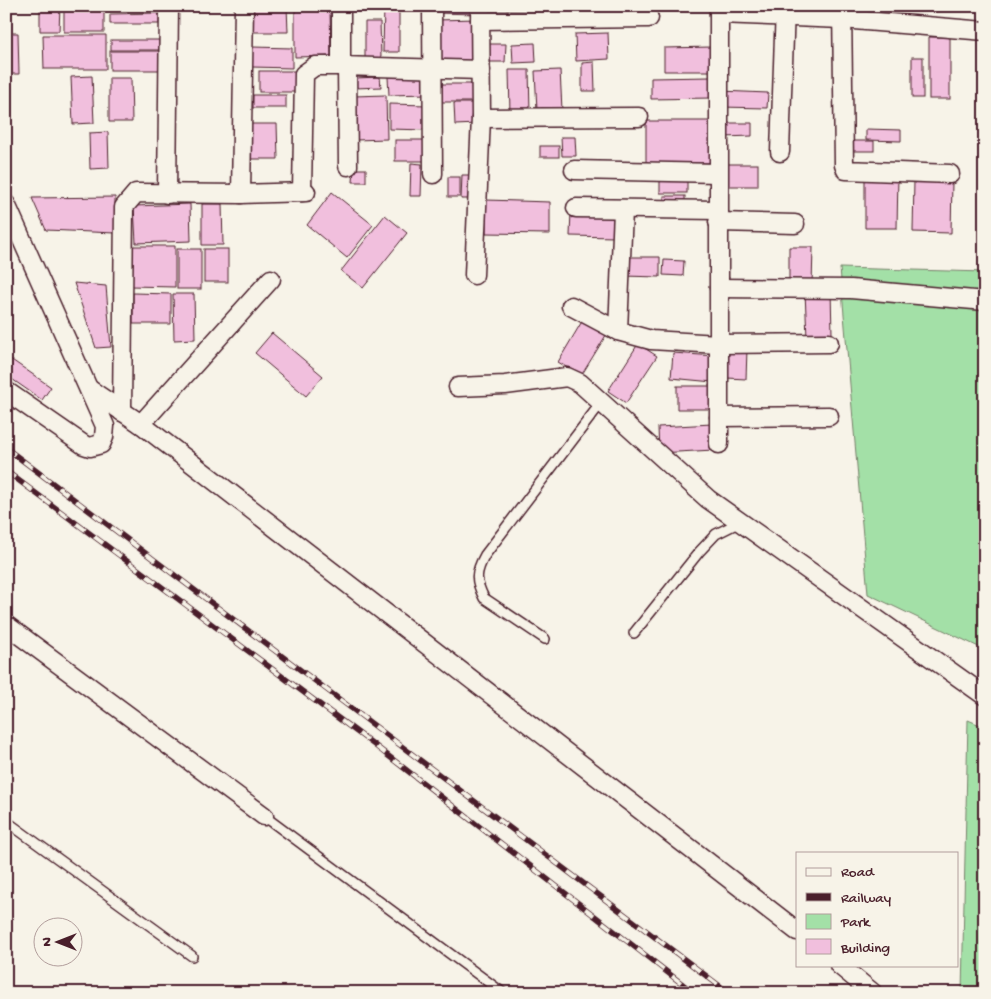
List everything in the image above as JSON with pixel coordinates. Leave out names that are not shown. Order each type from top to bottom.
[{"type":"street","points":[[167,194],[169,6]]},
{"type":"street","points":[[241,194],[244,6]]},
{"type":"street","points":[[341,6],[348,166]]},
{"type":"street","points":[[432,6],[433,174]]},
{"type":"street","points":[[719,444],[719,10],[842,12],[985,31]]},
{"type":"street","points":[[780,152],[785,12]]},
{"type":"street","points":[[842,12],[844,165],[846,170],[950,174]]},
{"type":"street","points":[[474,275],[481,118],[480,13],[649,18]]},
{"type":"street","points":[[122,412],[124,208],[136,193],[241,194],[304,192],[304,74],[315,66],[481,70]]},
{"type":"street","points":[[481,118],[639,117]]},
{"type":"street","points":[[574,170],[718,173]]},
{"type":"street","points":[[6,204],[104,426],[104,438],[100,444],[90,447],[84,445],[6,391]]},
{"type":"street","points":[[576,208],[718,216],[795,224]]},
{"type":"street","points":[[618,331],[623,210]]},
{"type":"street","points":[[141,424],[271,279]]},
{"type":"street","points":[[719,288],[851,289],[985,301]]},
{"type":"street","points":[[571,306],[618,331],[651,340],[718,344],[829,343]]},
{"type":"street","points":[[458,387],[505,385],[567,377],[580,383],[708,499],[985,696]]},
{"type":"street","points":[[88,389],[141,424],[796,930]]},
{"type":"street","points":[[719,416],[829,416]]},
{"type":"street","points":[[6,624],[264,816]]},
{"type":"street","points":[[841,966],[873,993]]},
{"type":"lane","points":[[545,639],[484,598],[479,587],[477,570],[485,555],[601,403]]},
{"type":"lane","points":[[634,633],[699,552],[716,534],[740,522]]},
{"type":"lane","points":[[264,816],[503,993]]},
{"type":"lane","points":[[6,821],[192,956]]},
{"type":"green space","points":[[840,268],[985,272],[985,650],[868,594]]},
{"type":"green space","points":[[968,720],[985,727],[985,993],[962,993]]},
{"type":"building","points":[[6,6],[9,6],[10,29],[6,28]]},
{"type":"building","points":[[40,6],[60,6],[59,31],[40,31]]},
{"type":"building","points":[[64,6],[104,6],[104,32],[64,32]]},
{"type":"building","points":[[384,6],[399,6],[399,52],[383,52]]},
{"type":"building","points":[[435,6],[478,6],[478,14],[435,13]]},
{"type":"building","points":[[892,6],[916,6],[916,11],[893,12]]},
{"type":"building","points":[[287,7],[288,32],[246,32],[246,8]]},
{"type":"building","points":[[295,10],[330,10],[331,56],[295,57]]},
{"type":"building","points":[[159,13],[159,24],[110,24],[110,14]]},
{"type":"building","points":[[477,19],[478,63],[436,64],[436,20]]},
{"type":"building","points":[[365,22],[380,22],[381,58],[365,58]]},
{"type":"building","points":[[6,33],[18,33],[19,74],[6,74]]},
{"type":"building","points":[[608,33],[609,59],[576,61],[575,34]]},
{"type":"building","points":[[43,35],[106,35],[106,69],[44,69]]},
{"type":"building","points":[[929,37],[950,37],[950,99],[929,99]]},
{"type":"building","points":[[111,40],[159,40],[159,50],[111,50]]},
{"type":"building","points":[[535,43],[536,62],[513,63],[512,44]]},
{"type":"building","points":[[488,44],[506,44],[505,62],[488,62]]},
{"type":"building","points":[[252,47],[292,48],[292,68],[252,67]]},
{"type":"building","points":[[712,47],[712,71],[664,71],[664,48]]},
{"type":"building","points":[[110,51],[159,51],[159,70],[110,70]]},
{"type":"building","points":[[912,57],[923,57],[923,98],[912,98]]},
{"type":"building","points":[[594,62],[595,91],[582,91],[582,63]]},
{"type":"building","points":[[509,70],[529,70],[530,112],[510,113]]},
{"type":"building","points":[[560,70],[562,110],[537,110],[535,71]]},
{"type":"building","points":[[259,71],[297,71],[297,92],[259,92]]},
{"type":"building","points":[[92,76],[94,123],[73,124],[71,77]]},
{"type":"building","points":[[427,76],[427,94],[389,95],[388,77]]},
{"type":"building","points":[[380,77],[381,87],[355,88],[355,78]]},
{"type":"building","points":[[711,77],[711,98],[651,99],[651,78]]},
{"type":"building","points":[[109,78],[131,78],[132,122],[109,122]]},
{"type":"building","points":[[440,84],[477,84],[477,102],[440,102]]},
{"type":"building","points":[[720,91],[768,93],[767,108],[720,107]]},
{"type":"building","points":[[253,95],[286,95],[286,108],[253,108]]},
{"type":"building","points":[[386,95],[387,139],[355,140],[354,96]]},
{"type":"building","points":[[454,103],[476,103],[477,124],[455,125]]},
{"type":"building","points":[[389,104],[427,105],[427,130],[389,129]]},
{"type":"building","points":[[646,121],[712,121],[712,163],[646,163]]},
{"type":"building","points":[[724,123],[752,123],[752,136],[724,137]]},
{"type":"building","points":[[249,124],[277,124],[278,159],[250,159]]},
{"type":"building","points":[[866,129],[901,130],[901,141],[866,140]]},
{"type":"building","points":[[108,132],[109,168],[90,169],[89,133]]},
{"type":"building","points":[[561,137],[575,137],[576,156],[562,156]]},
{"type":"building","points":[[395,140],[424,140],[424,161],[395,161]]},
{"type":"building","points":[[850,141],[874,141],[874,151],[850,151]]},
{"type":"building","points":[[540,146],[559,146],[559,157],[540,157]]},
{"type":"building","points":[[411,163],[422,164],[421,196],[410,196]]},
{"type":"building","points":[[724,164],[758,164],[758,186],[724,186]]},
{"type":"building","points":[[354,169],[366,169],[366,182],[353,182]]},
{"type":"building","points":[[660,174],[687,174],[687,193],[660,193]]},
{"type":"building","points":[[462,175],[476,175],[476,199],[461,199]]},
{"type":"building","points":[[865,175],[898,175],[897,228],[865,228]]},
{"type":"building","points":[[448,177],[460,177],[460,197],[448,197]]},
{"type":"building","points":[[914,181],[952,181],[951,233],[913,232]]},
{"type":"building","points":[[332,192],[373,225],[347,258],[307,225]]},
{"type":"building","points":[[664,196],[685,196],[685,206],[664,206]]},
{"type":"building","points":[[115,197],[115,233],[46,230],[32,198]]},
{"type":"building","points":[[486,200],[550,202],[550,234],[486,233]]},
{"type":"building","points":[[190,204],[191,241],[136,243],[134,206]]},
{"type":"building","points":[[202,204],[222,204],[223,245],[202,245]]},
{"type":"building","points":[[571,211],[615,212],[615,237],[570,236]]},
{"type":"building","points":[[385,215],[407,233],[363,288],[341,271]]},
{"type":"building","points":[[131,246],[175,246],[175,287],[131,286]]},
{"type":"building","points":[[789,247],[813,247],[812,285],[789,284]]},
{"type":"building","points":[[177,249],[201,249],[201,289],[177,289]]},
{"type":"building","points":[[204,249],[228,249],[228,282],[204,282]]},
{"type":"building","points":[[623,257],[660,257],[660,277],[623,276]]},
{"type":"building","points":[[664,260],[684,261],[683,276],[663,275]]},
{"type":"building","points":[[74,283],[106,286],[111,347],[96,348]]},
{"type":"building","points":[[831,291],[832,335],[807,337],[805,292]]},
{"type":"building","points":[[133,293],[171,294],[171,324],[133,324]]},
{"type":"building","points":[[173,294],[194,294],[195,339],[174,340]]},
{"type":"building","points":[[584,318],[608,332],[581,376],[558,362]]},
{"type":"building","points":[[272,333],[323,376],[306,396],[255,353]]},
{"type":"building","points":[[638,344],[657,356],[626,403],[608,391]]},
{"type":"building","points":[[728,348],[747,349],[746,379],[727,378]]},
{"type":"building","points":[[673,353],[715,356],[713,382],[671,378]]},
{"type":"building","points":[[6,356],[51,387],[42,400],[6,375]]},
{"type":"building","points":[[677,386],[715,386],[715,409],[677,409]]},
{"type":"building","points":[[712,424],[714,450],[659,453],[658,427]]},
{"type":"railway","points":[[6,448],[729,993]]},
{"type":"railway","points":[[6,471],[373,744],[694,993]]}]
